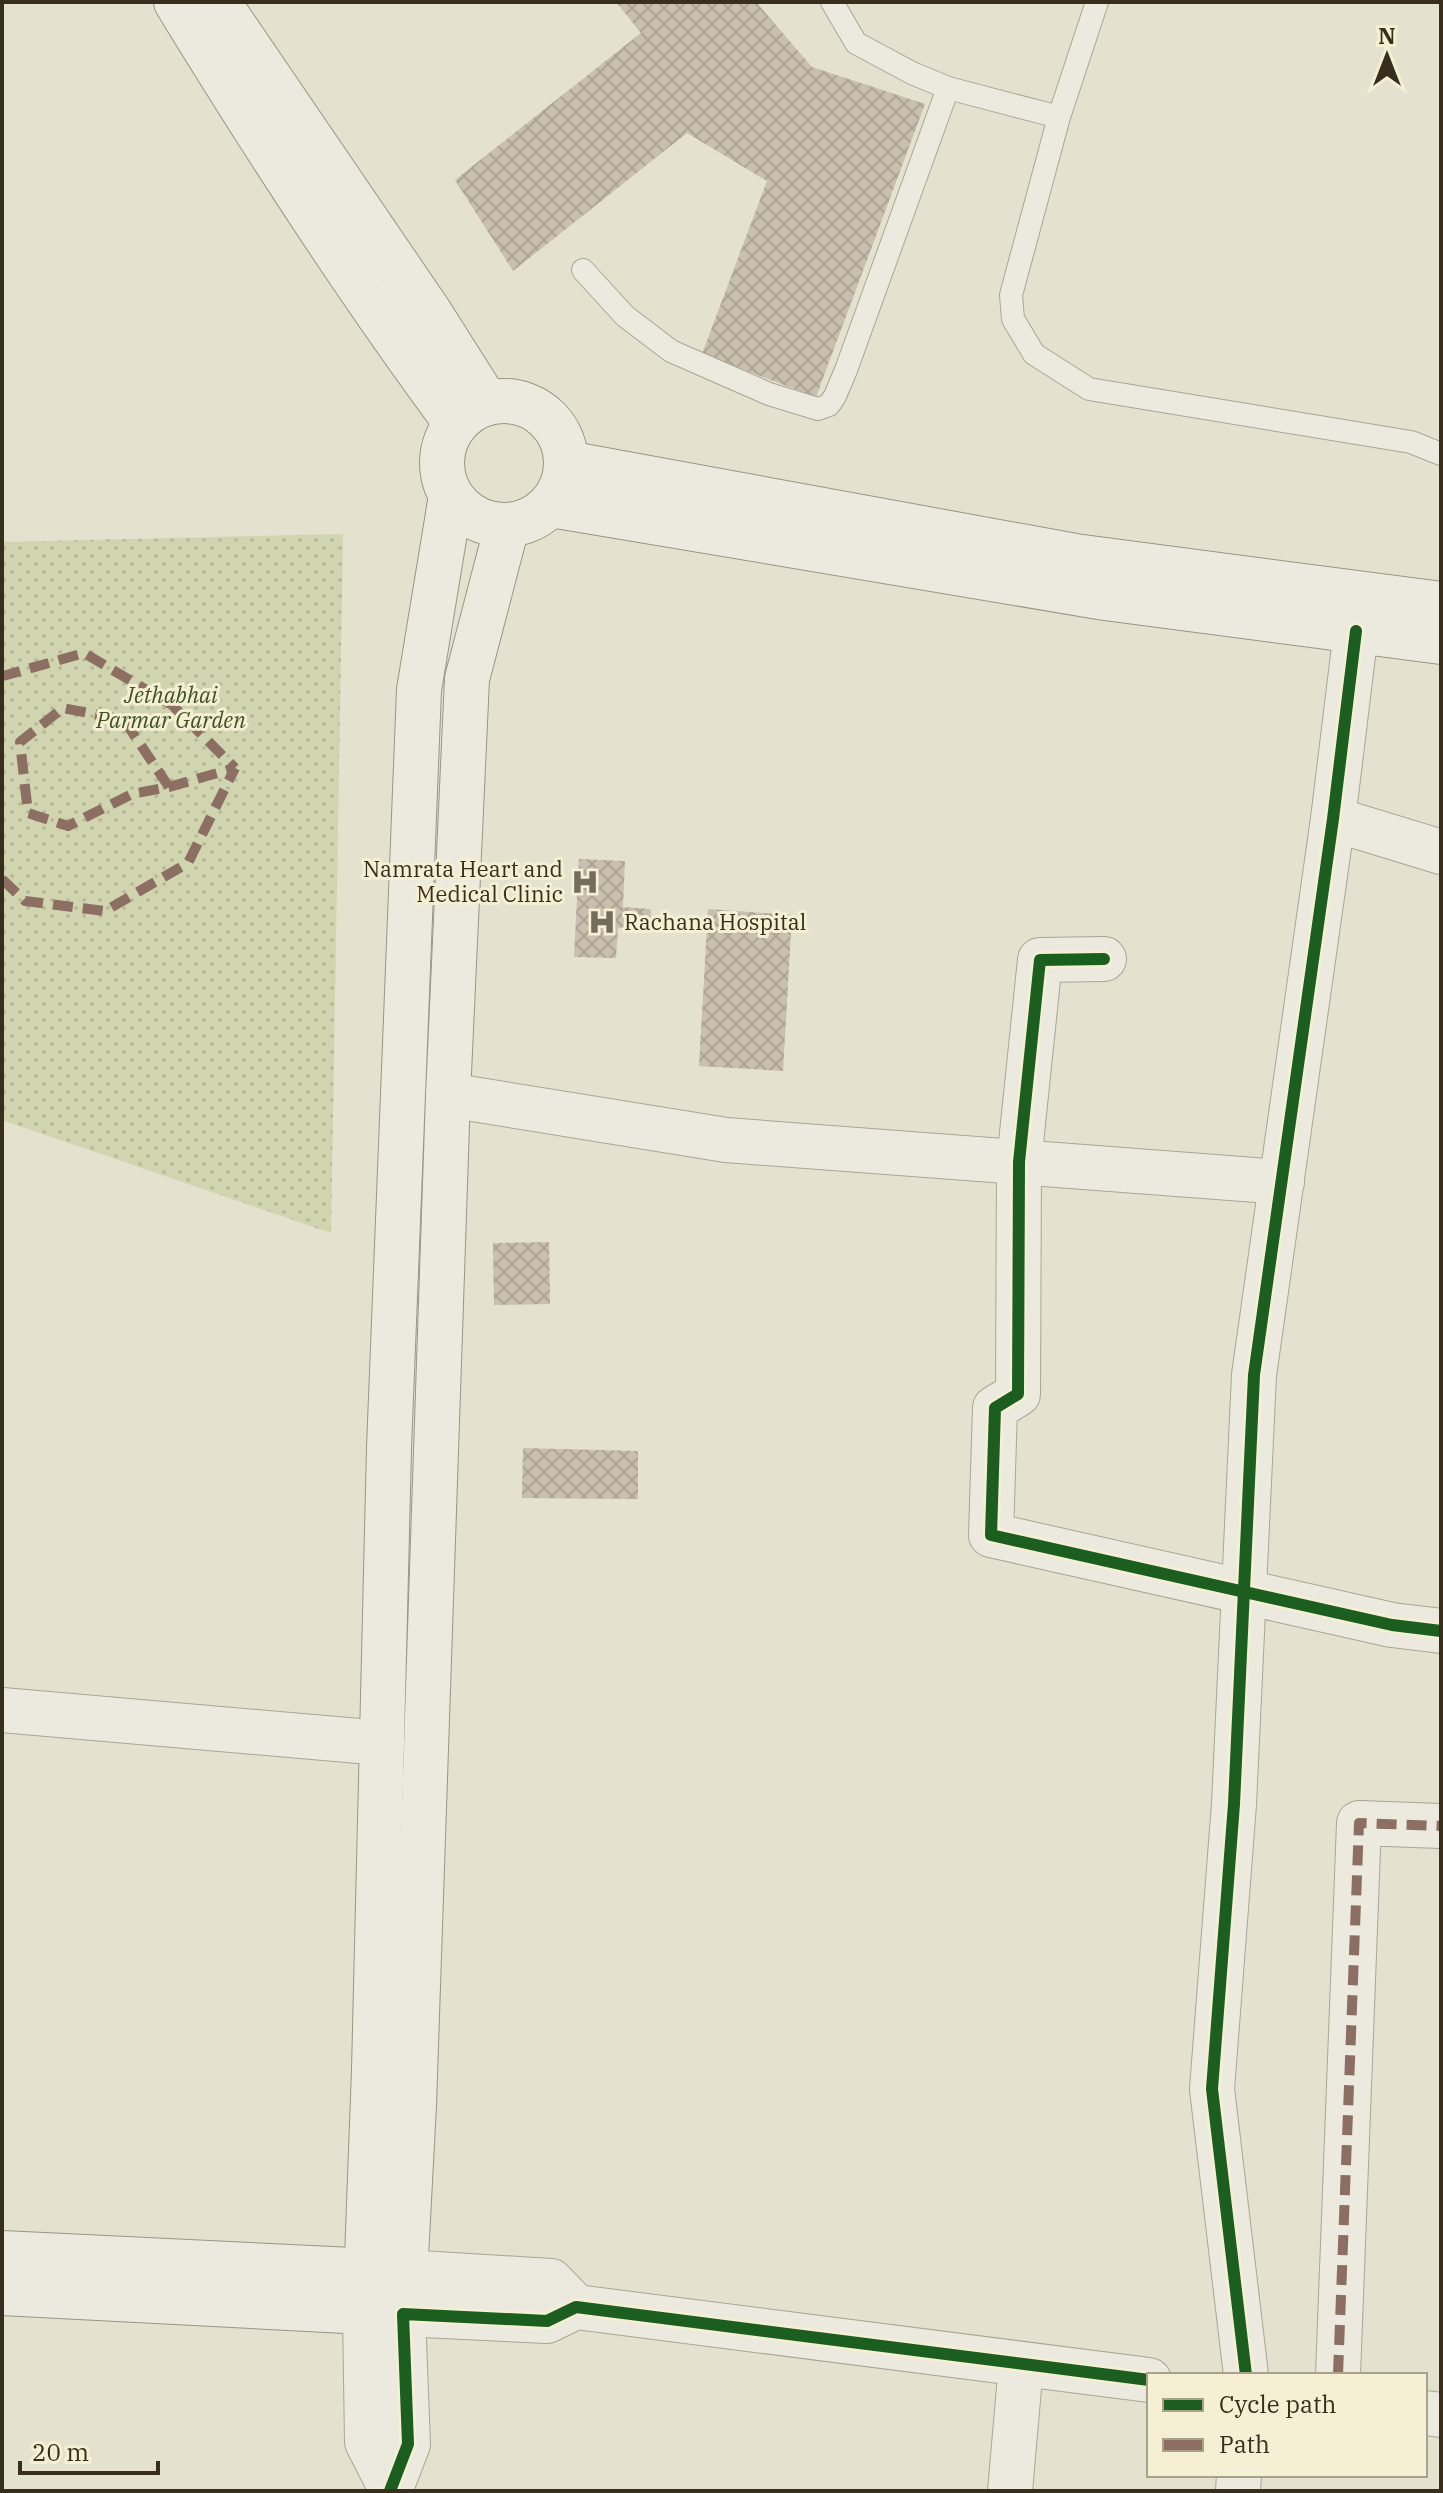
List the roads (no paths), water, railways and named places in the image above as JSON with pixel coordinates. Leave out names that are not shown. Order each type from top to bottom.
[{"type":"main road","points":[[176,2],[274,162],[399,347],[472,413]]},
{"type":"main road","points":[[218,2],[430,313],[472,413]]},
{"type":"main road","points":[[506,401],[542,414],[555,428],[563,444],[566,463],[559,492],[551,505],[538,515],[523,523],[507,526],[490,524],[461,509],[451,496],[443,479],[441,459],[445,440],[472,413],[506,401]]},
{"type":"main road","points":[[566,463],[1075,556],[1441,604]]},
{"type":"main road","points":[[390,2489],[408,2444],[385,2292],[382,1743],[389,1448],[419,690],[451,496]]},
{"type":"main road","points":[[551,505],[1105,598],[1441,642]]},
{"type":"main road","points":[[385,2292],[414,2105],[448,1095],[467,679],[507,526]]},
{"type":"main road","points":[[1246,2373],[1212,2089],[1234,1804],[1254,1375],[1333,819],[1356,631]]},
{"type":"main road","points":[[1333,819],[1441,852]]},
{"type":"main road","points":[[1104,959],[1040,960],[1019,1162],[1018,1394],[995,1408],[991,1535],[1392,1625],[1441,1631]]},
{"type":"main road","points":[[448,1095],[726,1140],[1282,1182]]},
{"type":"main road","points":[[2,1710],[382,1743]]},
{"type":"main road","points":[[1338,2373],[1359,1823],[1441,1826]]},
{"type":"main road","points":[[2,2253],[385,2292],[547,2321],[576,2307],[1147,2380]]},
{"type":"main road","points":[[2,2293],[385,2292]]},
{"type":"main road","points":[[1010,2491],[1021,2365]]},
{"type":"lane","points":[[832,2],[856,43],[912,73],[948,88],[1059,117]]},
{"type":"lane","points":[[1097,2],[1059,117],[1011,295],[1013,319],[1034,354],[1089,389],[1411,442],[1441,454]]},
{"type":"lane","points":[[583,270],[625,316],[671,351],[769,394],[818,409],[829,405],[846,370],[948,88]]},
{"type":"place","name":"Namrata Heart and Medical Clinic","points":[[585,882]]},
{"type":"place","name":"Rachana Hospital","points":[[602,922]]},
{"type":"park label","name":"Jethabhai Parmar Garden","points":[[171,708]]}]
